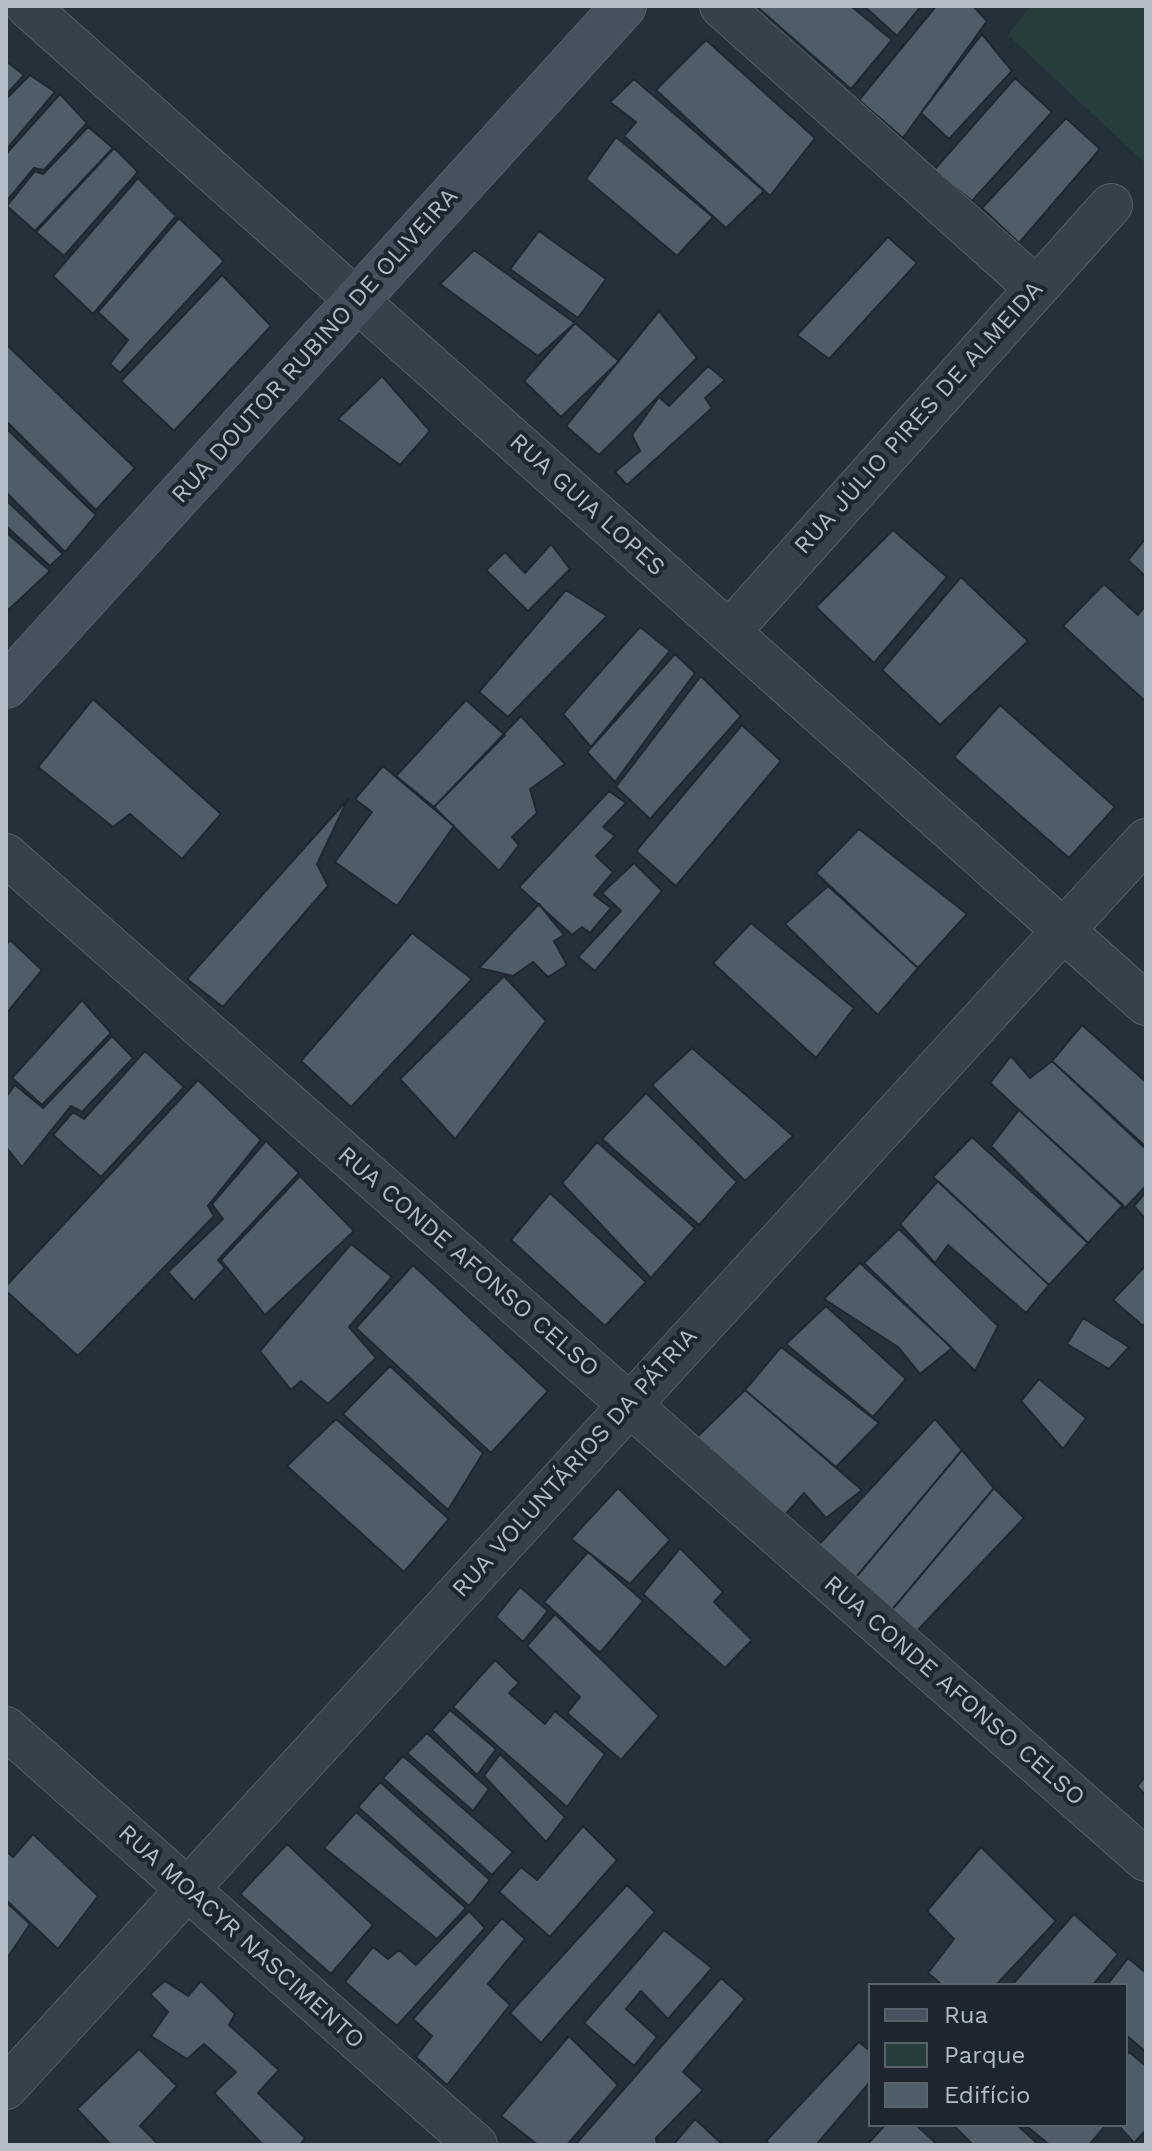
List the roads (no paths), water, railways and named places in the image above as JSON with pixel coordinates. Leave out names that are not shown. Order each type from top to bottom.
[{"type":"street","name":"RUA GUIA LOPES","points":[[27,6],[1146,1004]]},
{"type":"street","name":"RUA DOUTOR RUBINO DE OLIVEIRA","points":[[6,686],[624,6]]},
{"type":"street","points":[[721,6],[1036,288]]},
{"type":"street","name":"RUA JÚLIO PIRES DE ALMEIDA","points":[[729,632],[1111,205]]},
{"type":"street","name":"RUA VOLUNTÁRIOS DA PÁTRIA","points":[[6,2088],[1146,840]]},
{"type":"street","name":"RUA CONDE AFONSO CELSO","points":[[6,855],[1146,1860]]},
{"type":"street","name":"RUA MOACYR NASCIMENTO","points":[[6,1728],[476,2145]]}]
